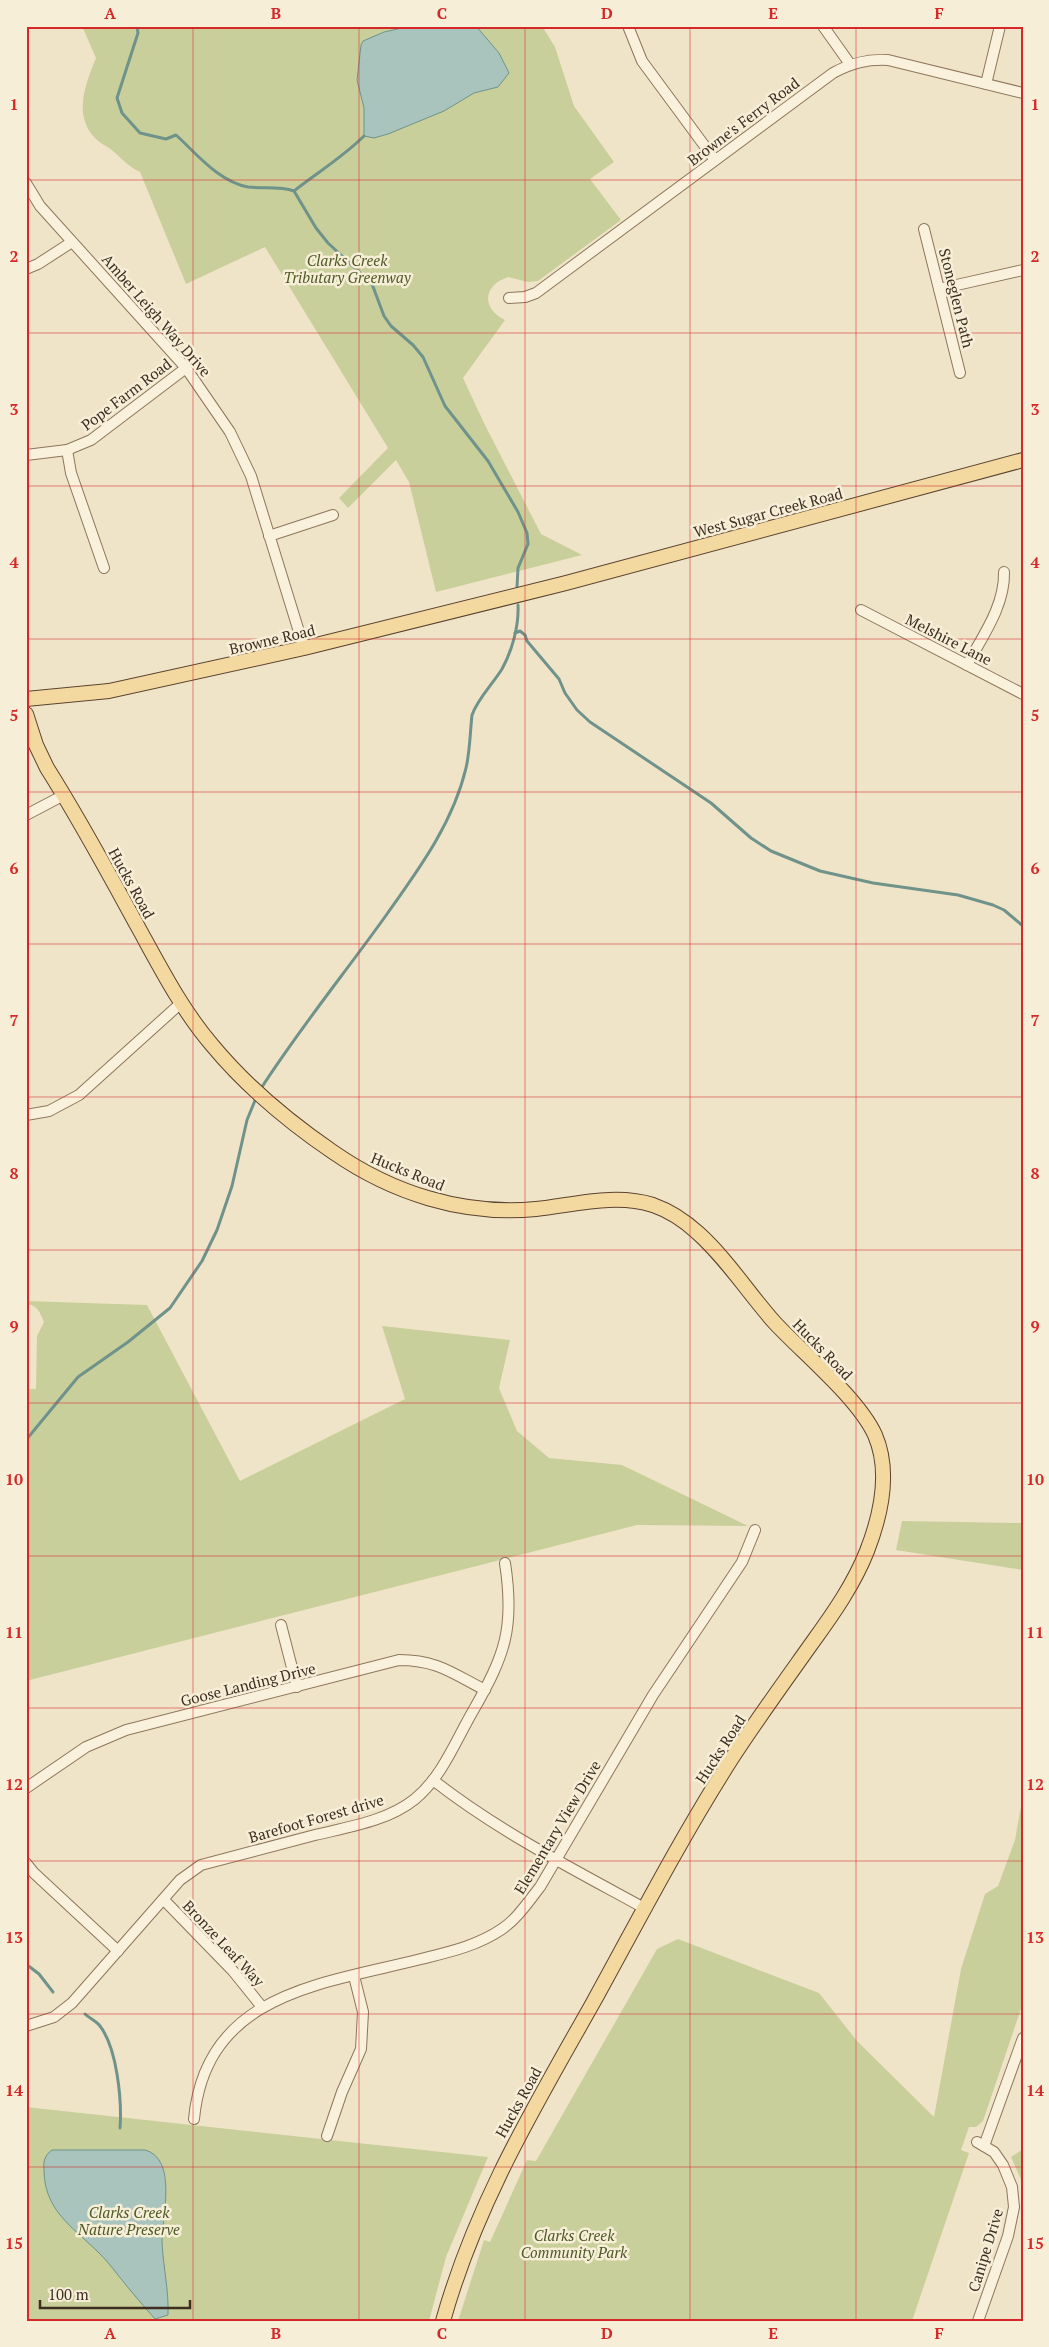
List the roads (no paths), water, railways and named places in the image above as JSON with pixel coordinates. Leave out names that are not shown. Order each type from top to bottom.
[{"type":"main road","name":"West Sugar Creek Road","points":[[521,595],[1023,460]]},
{"type":"main road","name":"Browne Road","points":[[26,699],[109,691],[304,648],[521,595]]},
{"type":"main road","name":"Hucks Road","points":[[26,714],[36,744],[182,1003],[212,1045],[265,1100],[349,1163],[380,1180],[435,1201],[476,1209],[500,1210],[625,1200],[650,1204],[676,1216],[706,1240],[772,1320],[853,1402],[876,1437],[881,1454],[883,1489],[874,1528],[855,1579],[732,1758],[644,1908],[496,2178],[464,2254],[442,2321]]},
{"type":"street","points":[[628,26],[633,42],[648,70],[715,160]]},
{"type":"street","points":[[823,26],[850,64]]},
{"type":"street","points":[[986,84],[1000,26]]},
{"type":"street","name":"Browne's Ferry Road","points":[[510,298],[525,297],[536,293],[833,72],[850,64],[873,60],[888,60],[1023,92]]},
{"type":"street","name":"Amber Leigh Way Drive","points":[[26,183],[40,206],[186,368],[230,432],[251,476],[304,648]]},
{"type":"street","name":"Stoneglen Path","points":[[924,229],[960,374]]},
{"type":"street","points":[[26,269],[38,264],[72,242]]},
{"type":"street","points":[[939,289],[1023,270]]},
{"type":"street","name":"Pope Farm Road","points":[[26,455],[67,450],[91,440],[186,368]]},
{"type":"street","points":[[67,450],[71,473],[104,568]]},
{"type":"street","points":[[269,536],[333,516]]},
{"type":"street","points":[[967,665],[998,606],[1002,593],[1004,572]]},
{"type":"street","name":"Melshire Lane","points":[[861,610],[1023,694]]},
{"type":"street","points":[[26,815],[64,795]]},
{"type":"street","points":[[26,1115],[49,1111],[79,1096],[182,1003]]},
{"type":"street","name":"Elementary View Drive","points":[[194,2119],[196,2096],[216,2051],[234,2029],[262,2006],[292,1992],[462,1949],[496,1932],[522,1911],[540,1887],[653,1695],[742,1562],[755,1530]]},
{"type":"street","name":"Barefoot Forest drive","points":[[118,1951],[180,1880],[201,1865],[371,1821],[414,1800],[434,1780],[485,1690],[502,1654],[508,1625],[509,1594],[505,1563]]},
{"type":"street","points":[[281,1626],[297,1687]]},
{"type":"street","name":"Goose Landing Drive","points":[[26,1788],[86,1747],[126,1730],[398,1660],[420,1660],[434,1664],[485,1690]]},
{"type":"street","points":[[434,1780],[483,1815],[556,1860],[644,1908]]},
{"type":"street","points":[[26,1863],[34,1873],[118,1951],[72,2003],[54,2018],[26,2026]]},
{"type":"street","name":"Bronze Leaf Way","points":[[164,1900],[233,1971],[262,2006]]},
{"type":"street","points":[[327,2136],[335,2109],[361,2049],[363,2012],[354,1976]]},
{"type":"street","name":"Canipe Drive","points":[[978,2321],[1008,2236],[1014,2207],[1012,2187],[1002,2165],[994,2152],[980,2144],[1023,2038]]},
{"type":"water","points":[[411,26],[476,26],[499,53],[509,73],[498,87],[474,93],[444,111],[388,134],[374,138],[364,136],[364,108],[357,80],[361,45],[363,41],[384,32]]},
{"type":"water","points":[[52,2150],[145,2150],[155,2156],[162,2165],[166,2190],[162,2242],[168,2296],[168,2315],[155,2319],[110,2265],[58,2212],[46,2186],[44,2170],[45,2158]]},
{"type":"waterway","points":[[137,26],[138,33],[117,98],[122,113],[140,133],[166,139],[176,135],[209,166],[237,184],[248,187],[294,191],[316,228],[328,243],[372,284],[384,316],[391,326],[413,345],[423,357],[445,406],[488,461],[518,512],[527,533],[528,544],[518,568],[517,587]]},
{"type":"waterway","points":[[294,191],[339,158],[364,136]]},
{"type":"waterway","points":[[260,1090],[290,1045],[371,936],[434,845],[453,808],[466,768],[472,715],[481,697],[502,669],[509,654],[516,630],[518,605]]},
{"type":"waterway","points":[[515,633],[520,631],[525,635],[527,641],[559,679],[565,693],[577,710],[590,722],[711,803],[751,838],[771,851],[820,871],[873,883],[958,895],[993,905],[1004,910],[1023,926]]},
{"type":"waterway","points":[[26,1440],[78,1377],[128,1342],[170,1308],[202,1261],[217,1230],[232,1186],[247,1120],[256,1098]]},
{"type":"waterway","points":[[26,1964],[39,1974],[53,1992]]},
{"type":"waterway","points":[[85,2014],[100,2026],[111,2047],[119,2089],[120,2128]]},
{"type":"park label","name":"Clarks Creek Tributary Greenway","points":[[347,268]]},
{"type":"park label","name":"Clarks Creek Nature Preserve","points":[[129,2220]]},
{"type":"park label","name":"Clarks Creek Community Park","points":[[574,2244]]}]
